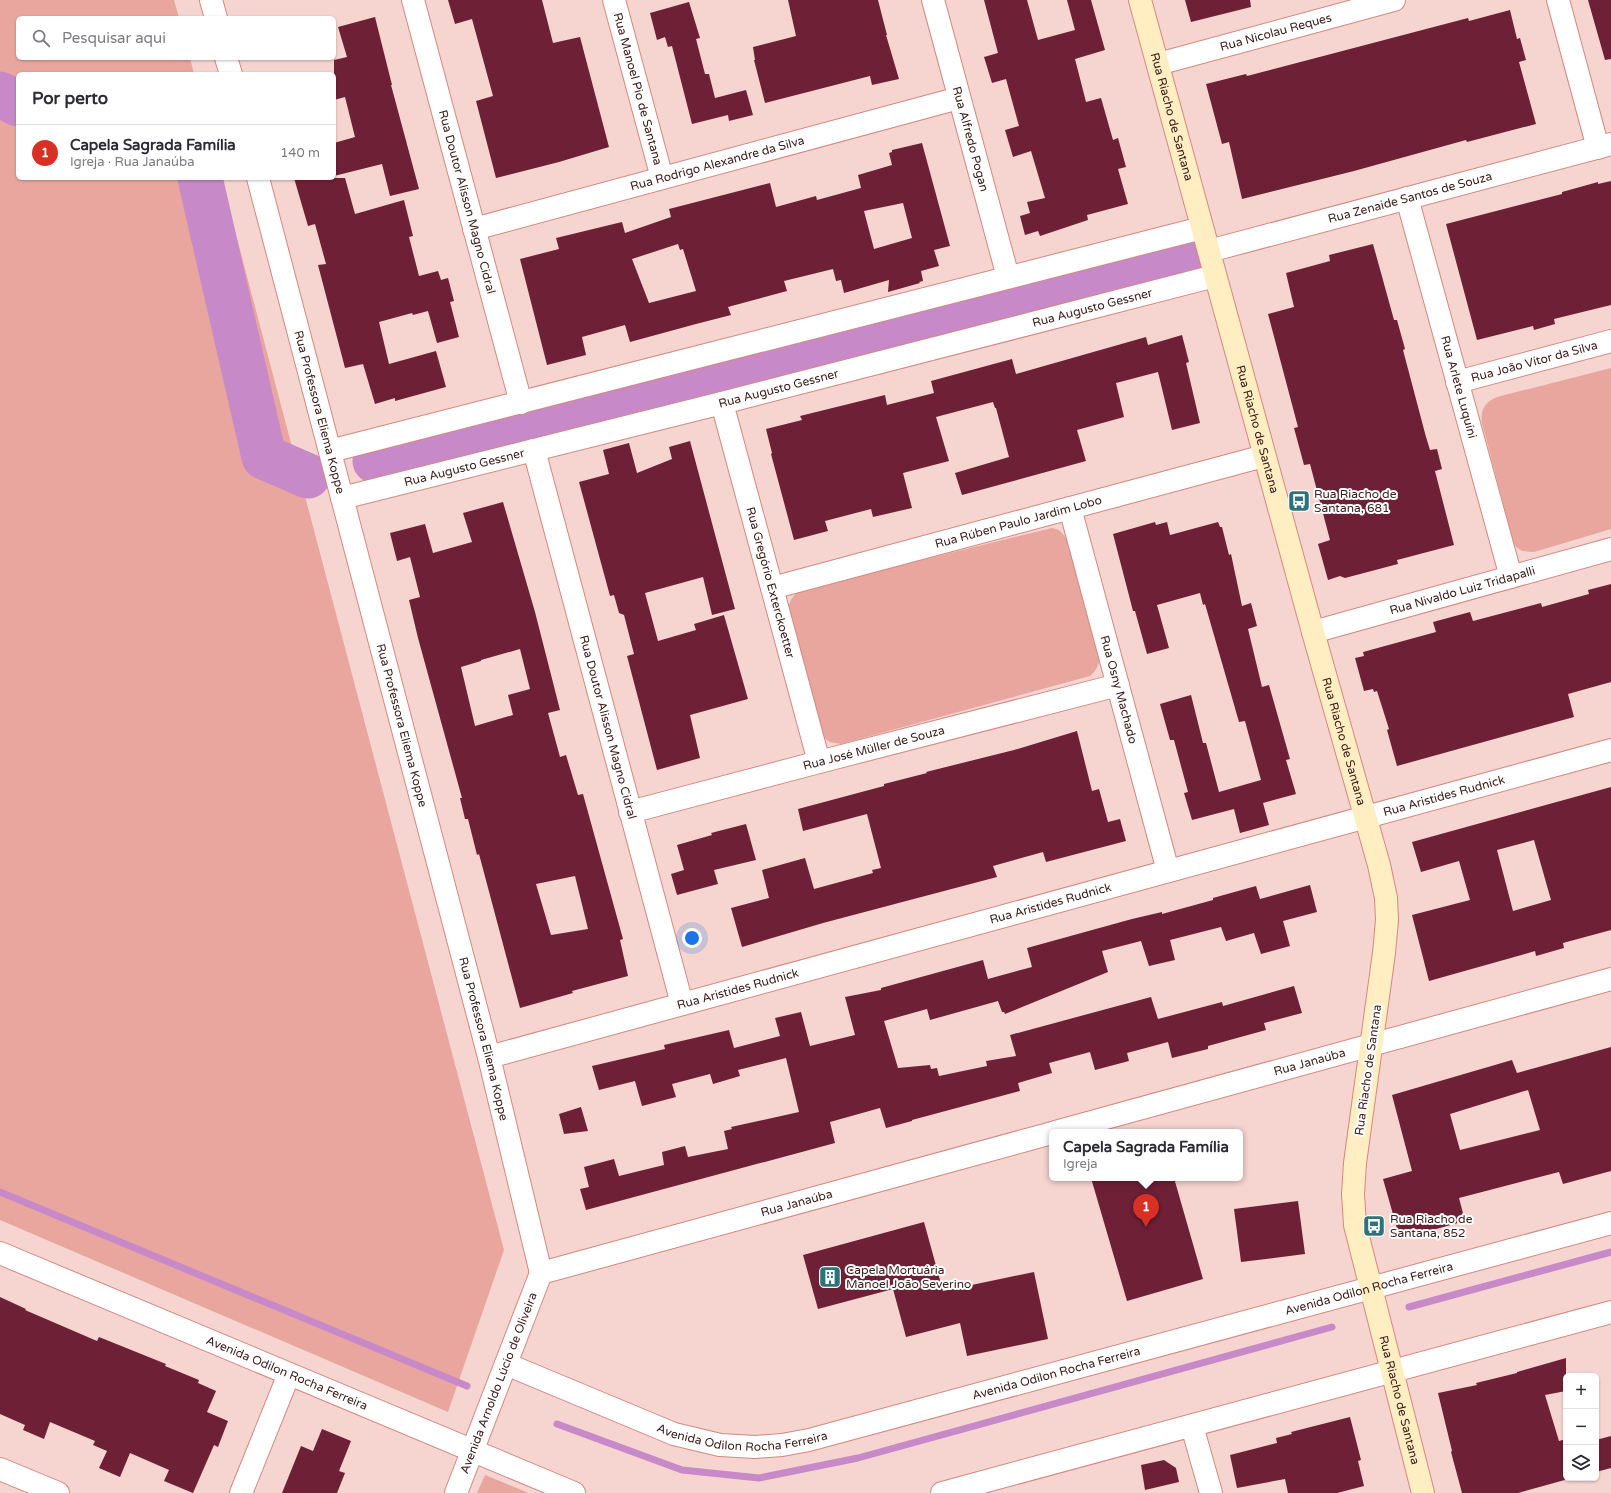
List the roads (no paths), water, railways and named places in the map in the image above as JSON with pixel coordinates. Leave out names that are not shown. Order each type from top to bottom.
[{"type":"street","points":[[211,0],[215,16]]},
{"type":"street","name":"Rua Doutor Alisson Magno Cidral","points":[[413,0],[521,403]]},
{"type":"street","name":"Rua Manoel Pio de Santana","points":[[614,0],[662,178]]},
{"type":"street","name":"Rua Alfredo Pogan","points":[[933,0],[1008,277]]},
{"type":"street","name":"Rua Riacho de Santana","points":[[1140,0],[1264,456],[1365,817],[1380,865],[1386,898],[1387,920],[1372,1045],[1355,1163],[1355,1224],[1423,1493]]},
{"type":"street","name":"Rua Nicolau Reques","points":[[1158,64],[1354,5],[1394,0]]},
{"type":"street","points":[[1558,0],[1604,146]]},
{"type":"street","points":[[226,60],[230,72]]},
{"type":"street","name":"Rua Rodrigo Alexandre da Silva","points":[[474,229],[959,98]]},
{"type":"street","name":"Rua Zenaide Santos de Souza","points":[[1209,251],[1604,146]]},
{"type":"street","name":"Rua Professora Eliema Koppe","points":[[259,180],[489,1057],[541,1273]]},
{"type":"street","name":"Rua Arlete Luquíni","points":[[1407,198],[1511,577]]},
{"type":"street","points":[[330,451],[1202,228]]},
{"type":"street","name":"Rua Augusto Gessner","points":[[342,498],[722,403],[1215,276]]},
{"type":"street","name":"Rua João Vítor da Silva","points":[[1457,382],[1611,341]]},
{"type":"street","name":"Rua Gregório Exterckoetter","points":[[722,403],[819,762]]},
{"type":"street","name":"Rua Doutor Alisson Magno Cidral","points":[[534,450],[682,1004]]},
{"type":"street","name":"Rua Rúben Paulo Jardim Lobo","points":[[772,588],[1264,456]]},
{"type":"street","name":"Rua Osny Machado","points":[[1070,508],[1168,871]]},
{"type":"street","name":"Rua Nivaldo Luiz Tridapalli","points":[[1313,632],[1611,549]]},
{"type":"street","name":"Rua José Müller de Souza","points":[[630,812],[1118,685]]},
{"type":"street","name":"Rua Aristides Rudnick","points":[[489,1057],[1611,750]]},
{"type":"street","name":"Rua Janaúba","points":[[1066,1129],[1611,979]]},
{"type":"street","name":"Rua Janaúba","points":[[541,1273],[1049,1134]]},
{"type":"street","name":"Avenida Odilon Rocha Ferreira","points":[[506,1364],[674,1434],[720,1445],[755,1447],[782,1445],[809,1440],[1611,1223]]},
{"type":"street","name":"Avenida Odilon Rocha Ferreira","points":[[0,1253],[574,1493]]},
{"type":"street","name":"Avenida Arnoldo Lúcio de Oliveira","points":[[456,1493],[541,1273]]},
{"type":"street","points":[[942,1493],[1611,1312]]},
{"type":"street","points":[[241,1493],[289,1374]]},
{"type":"street","points":[[1192,1426],[1210,1493]]},
{"type":"street","points":[[0,1469],[58,1493]]},
{"type":"waterway","points":[[0,94],[16,103]]},
{"type":"waterway","points":[[200,180],[264,457],[308,476]]},
{"type":"waterway","points":[[375,461],[1197,258]]},
{"type":"waterway","points":[[0,1192],[467,1386]]},
{"type":"waterway","points":[[1409,1307],[1611,1252]]},
{"type":"waterway","points":[[557,1424],[682,1470],[759,1478],[858,1458],[1332,1327]]},
{"type":"place","name":"Rua Riacho de Santana, 681","points":[[1299,501]]},
{"type":"place","name":"Rua Riacho de Santana, 852","points":[[1374,1226]]},
{"type":"place","name":"Capela Sagrada Família","points":[[1146,1227]]},
{"type":"place","name":"Capela Mortuária Manoel João Severino","points":[[830,1277]]}]
